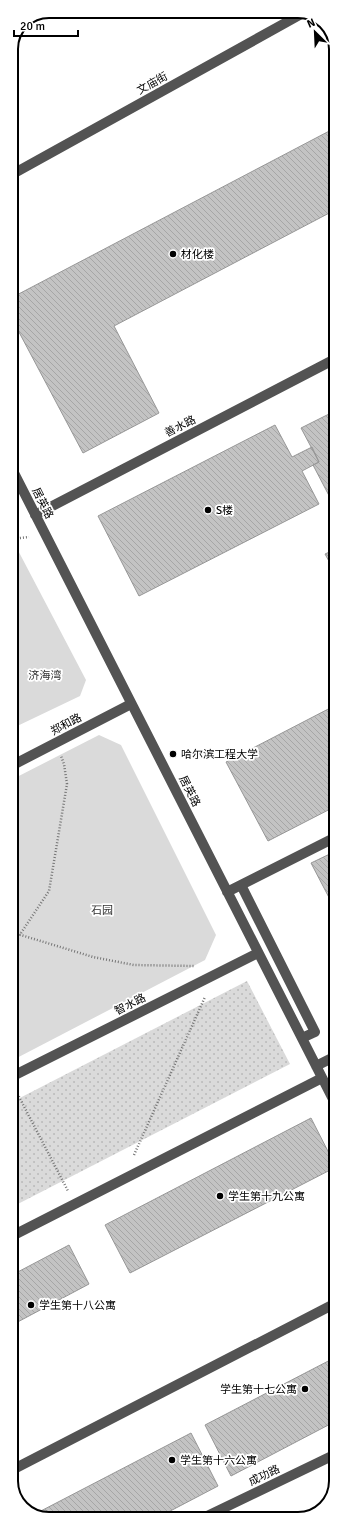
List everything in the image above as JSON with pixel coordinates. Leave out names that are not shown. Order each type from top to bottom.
[{"type":"street","name":"文庙街","points":[[18,171],[294,18]]},
{"type":"street","name":"善水路","points":[[35,514],[329,363]]},
{"type":"street","name":"居英路","points":[[18,481],[329,1092]]},
{"type":"street","name":"郑和路","points":[[18,762],[132,704]]},
{"type":"street","points":[[227,892],[329,841]]},
{"type":"street","points":[[241,885],[315,1032],[302,1038]]},
{"type":"street","name":"智水路","points":[[18,1074],[258,953]]},
{"type":"street","points":[[316,1066],[329,1060]]},
{"type":"street","points":[[18,1233],[322,1078]]},
{"type":"street","points":[[18,1467],[329,1307]]},
{"type":"street","name":"成功路","points":[[215,1512],[329,1457]]},
{"type":"path","points":[[18,938],[49,891],[67,784],[64,764],[56,743]]},
{"type":"path","points":[[18,933],[92,956],[134,965],[198,967]]},
{"type":"path","points":[[123,1179],[215,975]]},
{"type":"path","points":[[18,1095],[75,1204]]},
{"type":"green space","name":"济海湾","points":[[18,550],[86,680],[80,696],[18,726]]},
{"type":"green space","name":"石园","points":[[99,735],[121,745],[216,935],[205,960],[18,1057],[18,776]]},
{"type":"green space","points":[[247,981],[290,1064],[18,1204],[18,1099]]},
{"type":"building","name":"材化楼","points":[[329,131],[329,213],[114,326],[159,413],[83,453],[18,330],[18,294]]},
{"type":"building","points":[[329,414],[329,496],[313,465],[319,462],[301,428]]},
{"type":"building","name":"S楼","points":[[275,425],[292,457],[312,447],[319,462],[302,471],[319,504],[139,596],[98,516]]},
{"type":"building","points":[[329,552],[329,561],[325,554]]},
{"type":"building","points":[[329,709],[329,810],[268,841],[226,762]]},
{"type":"building","points":[[329,854],[329,898],[311,863]]},
{"type":"building","name":"学生第十九公寓","points":[[311,1118],[329,1153],[329,1171],[130,1273],[105,1225]]},
{"type":"building","name":"学生第十八公寓","points":[[69,1245],[89,1284],[18,1322],[18,1272]]},
{"type":"building","name":"学生第十七公寓","points":[[329,1361],[329,1425],[231,1476],[205,1425]]},
{"type":"building","name":"学生第十六公寓","points":[[191,1433],[218,1486],[168,1512],[41,1511]]},
{"type":"place","name":"材化楼","points":[[173,254]]},
{"type":"place","name":"S楼","points":[[208,510]]},
{"type":"place","name":"哈尔滨工程大学","points":[[173,754]]},
{"type":"place","name":"学生第十九公寓","points":[[220,1196]]},
{"type":"place","name":"学生第十八公寓","points":[[31,1305]]},
{"type":"place","name":"学生第十七公寓","points":[[305,1389]]},
{"type":"place","name":"学生第十六公寓","points":[[172,1460]]}]
